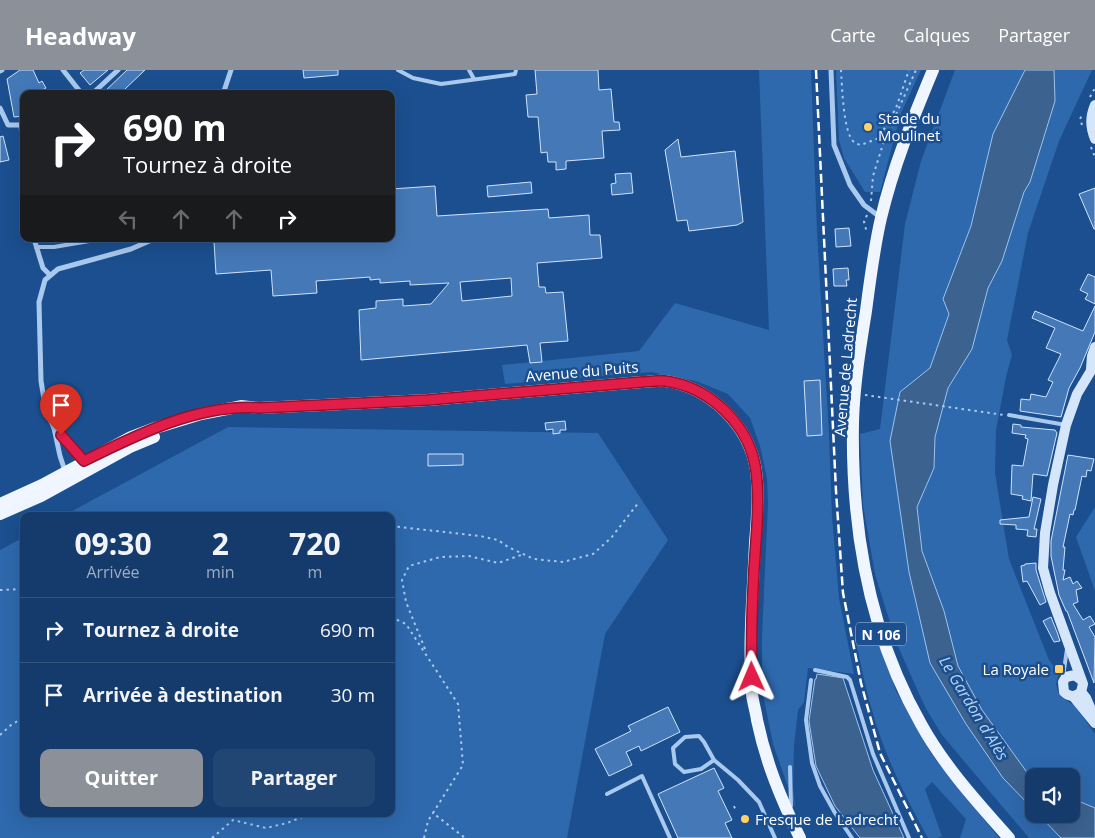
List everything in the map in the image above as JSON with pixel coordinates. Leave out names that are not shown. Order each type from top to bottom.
[{"type":"main road","name":"N 106","points":[[881,218],[904,141],[933,70]]},
{"type":"main road","points":[[1095,105],[1091,116],[1095,139]]},
{"type":"main road","name":"Avenue de Ladrecht","points":[[881,218],[859,357],[853,421],[857,524],[864,568],[875,617],[885,645],[902,687],[921,725],[948,763],[1010,838]]},
{"type":"main road","points":[[1077,694],[1083,684],[1050,593],[1043,568],[1045,533],[1066,425],[1077,394],[1093,366],[1092,356],[1095,347]]},
{"type":"main road","name":"Avenue du Puits","points":[[0,514],[86,466],[175,428],[260,408],[428,400],[664,381],[703,393],[737,423],[749,444],[756,470],[757,507],[751,638],[752,696],[764,752],[775,784],[800,838]]},
{"type":"main road","name":"Avenue du Puits","points":[[0,504],[67,476]]},
{"type":"main road","points":[[1070,646],[1064,692],[1086,698],[1095,719]]},
{"type":"main road","points":[[1066,679],[1075,675],[1080,679]]},
{"type":"main road","points":[[1077,694],[1095,724]]},
{"type":"street","points":[[63,70],[79,90]]},
{"type":"street","points":[[96,90],[118,70]]},
{"type":"street","points":[[224,90],[231,70]]},
{"type":"street","points":[[831,70],[834,145],[850,185],[864,205],[881,218]]},
{"type":"street","points":[[0,108],[8,125],[20,125]]},
{"type":"street","points":[[35,242],[43,268],[50,275]]},
{"type":"street","points":[[67,476],[60,456],[54,428],[46,411],[41,381],[39,302],[44,280],[58,269],[114,254],[140,242]]},
{"type":"street","points":[[54,428],[86,466]]},
{"type":"lane","points":[[398,70],[413,78],[442,84],[515,74],[516,70]]},
{"type":"lane","points":[[469,70],[474,79]]},
{"type":"lane","points":[[36,247],[54,247],[83,242]]},
{"type":"lane","points":[[1009,415],[1066,425]]},
{"type":"lane","points":[[815,670],[847,676],[850,680],[873,754],[910,838]]},
{"type":"lane","points":[[811,680],[806,720],[812,763],[835,813],[852,838]]},
{"type":"lane","points":[[714,760],[701,769],[684,772],[674,764],[673,748],[685,737],[698,736],[704,742],[714,760],[738,780],[759,802],[776,838]]},
{"type":"lane","points":[[790,767],[791,818]]},
{"type":"lane","points":[[607,794],[642,776],[670,838]]},
{"type":"path","points":[[841,70],[843,104],[850,136],[854,142],[861,145],[879,138],[896,108],[909,70]]},
{"type":"path","points":[[869,209],[873,176],[884,141],[916,70]]},
{"type":"path","points":[[881,398],[1009,415]]},
{"type":"path","points":[[395,526],[480,536],[498,540],[534,559],[563,562],[593,554],[611,538],[639,502]]},
{"type":"path","points":[[426,652],[406,602],[402,580],[409,566],[450,556],[469,556],[498,563],[524,554]]},
{"type":"path","points":[[0,590],[20,589]]},
{"type":"path","points":[[395,619],[406,624],[426,652],[458,704],[463,765],[428,821],[424,838]]},
{"type":"path","points":[[0,735],[20,719]]},
{"type":"path","points":[[734,806],[736,812]]},
{"type":"path","points":[[433,813],[465,838]]},
{"type":"path","points":[[212,838],[233,820],[266,828],[302,817]]},
{"type":"shaded area","points":[[759,70],[811,70],[817,232],[832,517],[839,598],[854,674],[808,668],[804,702],[798,710],[794,745],[793,787],[795,807],[773,744],[762,689],[762,636],[768,503],[767,478],[760,446],[750,418],[728,394],[696,381],[651,372],[505,384],[502,365],[639,351],[675,303],[769,330]]},
{"type":"shaded area","name":"Stade du Moulinet","points":[[836,70],[921,70],[901,113],[880,192],[865,192],[844,158],[839,140]]},
{"type":"shaded area","points":[[955,70],[1025,70],[971,226],[943,299],[949,314],[930,368],[900,392],[890,441],[909,572],[1003,778],[1025,801],[1025,823],[1047,823],[1061,838],[1029,838],[942,735],[925,707],[896,642],[875,574],[863,505],[860,434],[880,429],[905,224],[921,161]]},
{"type":"shaded area","points":[[1054,70],[1092,70],[1059,141],[1028,233],[1007,340],[1012,355],[996,430],[995,473],[1009,559],[1049,660],[1059,673],[1056,684],[1058,692],[1061,697],[1075,706],[1095,734],[1095,808],[1080,802],[1080,768],[1025,768],[1025,772],[982,710],[958,666],[944,611],[922,551],[917,507],[934,468],[935,437],[948,388],[972,349],[988,288],[1002,261],[1024,192],[1030,182],[1055,101]]},
{"type":"shaded area","points":[[228,427],[598,433],[668,540],[605,634],[567,838],[0,838],[0,550],[20,539],[20,817],[395,817],[395,512],[70,512]]},
{"type":"shaded area","points":[[1095,507],[1095,591],[1076,537]]},
{"type":"shaded area","points":[[877,633],[896,691],[932,755],[999,838],[960,838],[966,819],[932,782],[925,789],[942,836],[928,838],[889,760],[867,693],[855,639]]},
{"type":"water","name":"Le Gardon d'Alès","points":[[1025,70],[1054,70],[1055,101],[1030,182],[1024,192],[1002,261],[988,288],[972,349],[948,388],[935,437],[934,468],[917,507],[922,551],[944,611],[958,666],[982,710],[1025,770],[1025,801],[1003,778],[966,724],[930,663],[909,572],[890,441],[900,392],[930,368],[949,314],[943,299],[971,226],[993,134]]},
{"type":"water","points":[[817,674],[843,678],[873,770],[904,838],[860,838],[835,806],[816,766],[809,721]]},
{"type":"water","points":[[1080,802],[1095,808],[1095,838],[1061,838],[1047,823],[1080,823]]},
{"type":"building","points":[[20,70],[33,70],[39,83],[42,81],[46,88],[42,90],[20,90],[20,116],[14,117],[7,79]]},
{"type":"building","points":[[84,70],[108,70],[90,85],[80,73]]},
{"type":"building","points":[[127,70],[145,70],[126,90],[106,90]]},
{"type":"building","points":[[303,70],[338,70],[338,75],[304,78]]},
{"type":"building","points":[[535,70],[598,70],[599,90],[611,89],[614,122],[619,122],[620,130],[602,131],[604,158],[566,161],[566,169],[556,170],[556,162],[548,162],[547,152],[541,153],[538,117],[528,117],[526,95],[537,94]]},
{"type":"building","points":[[3,136],[9,160],[0,162],[0,137]]},
{"type":"building","points":[[678,139],[681,157],[735,151],[743,222],[737,225],[689,231],[687,220],[677,221],[665,150]]},
{"type":"building","points":[[631,173],[633,193],[612,195],[611,184],[616,183],[615,174]]},
{"type":"building","points":[[531,182],[532,193],[488,197],[487,186]]},
{"type":"building","points":[[435,186],[437,216],[548,209],[549,218],[589,215],[590,235],[600,235],[602,258],[537,263],[539,287],[545,287],[546,293],[563,292],[568,341],[540,343],[542,362],[530,363],[527,345],[361,360],[359,310],[376,308],[376,301],[403,299],[403,306],[431,304],[449,283],[410,285],[410,281],[380,283],[380,279],[370,280],[370,277],[316,281],[317,293],[273,296],[271,270],[216,274],[214,242],[395,242],[395,189]],"holes":[[[511,278],[512,296],[462,301],[460,282]]]},
{"type":"building","points":[[1095,188],[1095,229],[1094,229],[1079,194]]},
{"type":"building","points":[[849,228],[851,246],[836,247],[835,229]]},
{"type":"building","points":[[848,268],[849,280],[846,280],[847,286],[834,286],[833,269]]},
{"type":"building","points":[[1088,274],[1095,277],[1095,304],[1085,299],[1088,294],[1080,290]]},
{"type":"building","points":[[1095,306],[1095,332],[1080,368],[1069,388],[1061,417],[1020,411],[1021,399],[1030,400],[1031,394],[1046,397],[1053,382],[1048,380],[1061,354],[1046,348],[1055,328],[1032,318],[1035,311],[1083,331]]},
{"type":"building","points":[[820,380],[822,435],[807,436],[804,381]]},
{"type":"building","points":[[565,421],[566,430],[560,430],[560,433],[553,434],[553,429],[546,430],[545,423]]},
{"type":"building","points":[[1013,424],[1021,425],[1021,427],[1055,430],[1057,433],[1047,476],[1033,474],[1031,501],[1022,499],[1023,496],[1011,494],[1012,465],[1023,466],[1028,439],[1025,438],[1026,435],[1012,433]]},
{"type":"building","points":[[428,454],[463,454],[463,465],[428,466]]},
{"type":"building","points":[[1068,455],[1094,459],[1091,471],[1087,470],[1086,477],[1082,476],[1075,510],[1073,515],[1070,514],[1063,547],[1065,547],[1063,570],[1065,570],[1063,580],[1070,577],[1073,584],[1077,581],[1082,588],[1076,590],[1078,602],[1073,604],[1083,620],[1090,616],[1095,624],[1089,627],[1095,637],[1094,683],[1067,611],[1059,595],[1051,556],[1051,541]]},
{"type":"building","points":[[1033,497],[1041,499],[1034,529],[1037,529],[1036,537],[1027,536],[1028,530],[1016,529],[1016,525],[1000,524],[1000,520],[1029,517]]},
{"type":"building","points":[[1036,563],[1036,570],[1046,602],[1040,605],[1027,581],[1023,582],[1021,566]]},
{"type":"building","points":[[1051,617],[1060,641],[1054,642],[1043,621]]},
{"type":"building","points":[[668,707],[680,732],[641,751],[639,746],[626,752],[632,765],[609,776],[595,749],[631,731],[628,726]]},
{"type":"building","points":[[714,768],[724,788],[718,791],[732,820],[725,823],[732,838],[678,838],[658,794]]},
{"type":"railway","points":[[816,70],[836,491],[843,593],[861,683],[880,753],[922,838]]},
{"type":"place","name":"Stade du Moulinet","points":[[868,127]]},
{"type":"place","name":"La Royale","points":[[1059,669]]},
{"type":"place","name":"Fresque de Ladrecht","points":[[745,819]]},
{"type":"route","points":[[61,435],[84,461],[131,437],[152,429],[201,414],[240,406],[260,408],[428,400],[664,381],[687,387],[703,393],[737,423],[749,444],[756,470],[757,507],[751,638],[752,677]]}]
